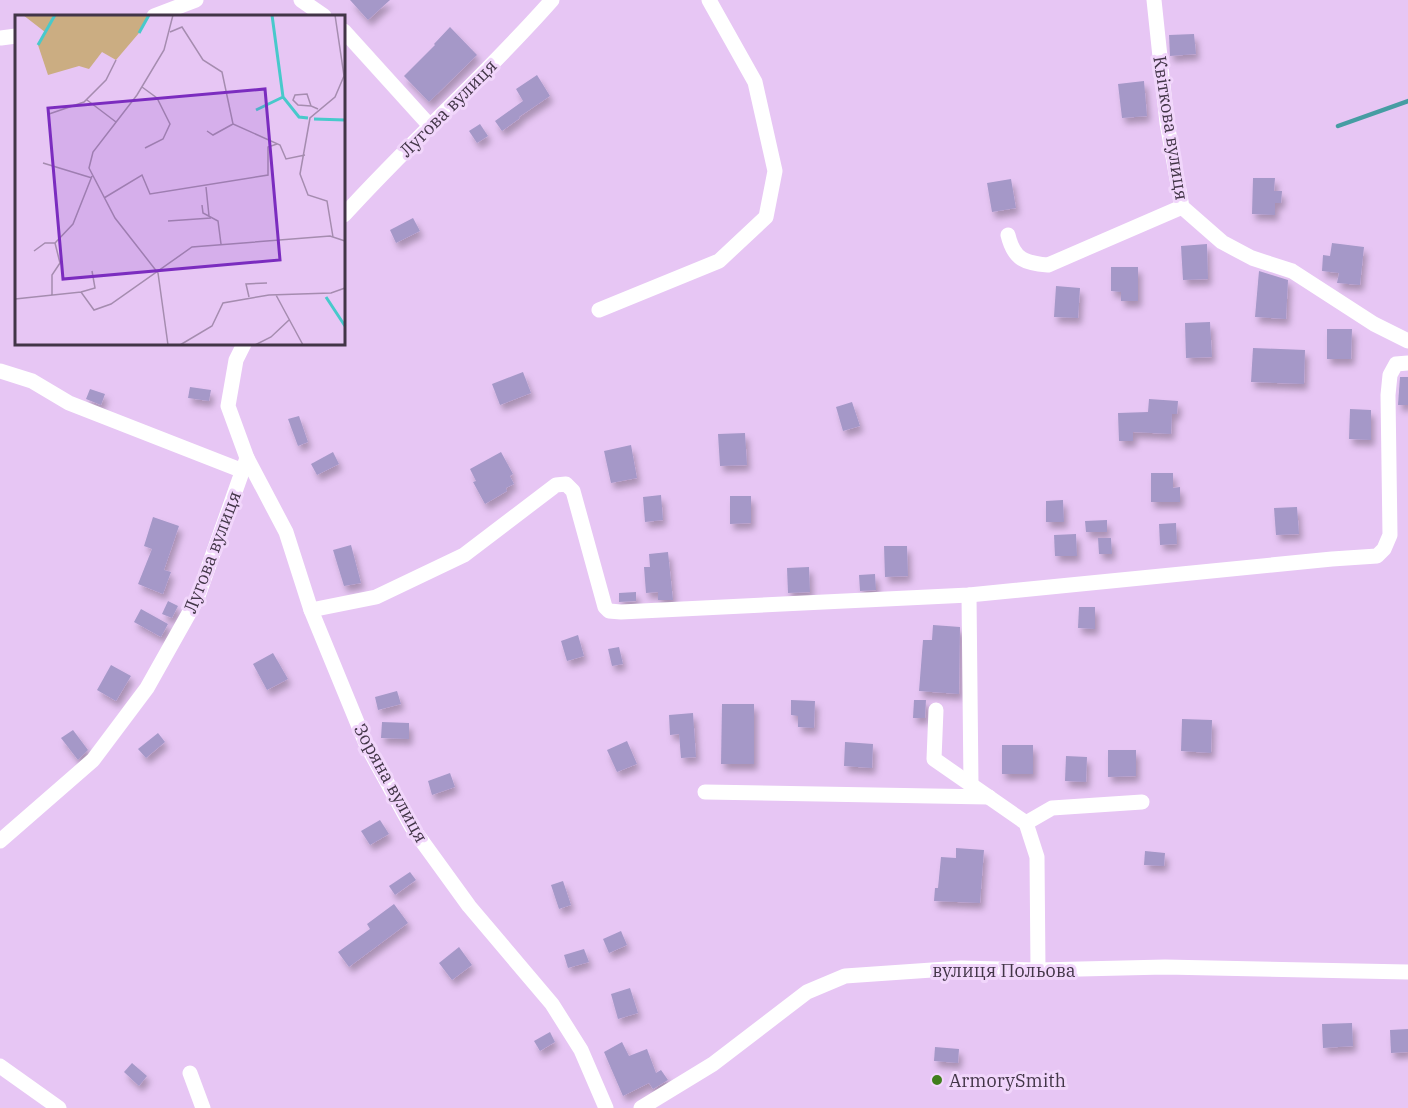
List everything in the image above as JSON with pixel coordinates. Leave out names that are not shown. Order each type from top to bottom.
[{"type":"street","points":[[157,15],[196,0]]},
{"type":"street","points":[[301,0],[323,15]]},
{"type":"street","name":"Лугова вулиця","points":[[345,214],[515,42],[552,0]]},
{"type":"street","points":[[599,310],[719,261],[766,217],[775,171],[755,82],[709,0]]},
{"type":"street","name":"Квіткова вулиця","points":[[1154,0],[1167,123],[1182,207],[1222,242],[1252,258],[1292,271],[1374,324],[1408,341]]},
{"type":"street","points":[[345,32],[430,126]]},
{"type":"street","points":[[1008,236],[1011,248],[1027,263],[1048,265],[1182,207]]},
{"type":"street","points":[[244,345],[236,360],[228,406],[245,464]]},
{"type":"street","points":[[311,610],[376,597],[464,555],[556,485],[566,484],[573,491],[605,607],[609,611],[969,595],[1377,556],[1384,549],[1390,535],[1388,395],[1390,375],[1396,364],[1408,363]]},
{"type":"street","points":[[0,371],[32,381],[69,404],[245,464]]},
{"type":"street","name":"Лугова вулиця","points":[[0,841],[93,760],[147,688],[197,599],[245,464]]},
{"type":"street","name":"Зоряна вулиця","points":[[245,464],[286,532],[311,610],[366,744],[411,826],[469,906],[552,1004],[580,1050],[606,1108]]},
{"type":"street","points":[[969,595],[971,785]]},
{"type":"street","points":[[936,710],[934,759],[1026,823],[1037,857],[1038,970]]},
{"type":"street","points":[[705,792],[988,797]]},
{"type":"street","points":[[1026,823],[1052,808],[1142,802]]},
{"type":"street","name":"вулиця Польова","points":[[641,1108],[713,1064],[807,992],[845,976],[961,968],[1038,970],[1165,967],[1408,972]]},
{"type":"street","points":[[0,1066],[59,1108]]},
{"type":"street","points":[[190,1073],[203,1108]]},
{"type":"building","points":[[350,0],[390,0],[368,20]]},
{"type":"building","points":[[450,27],[477,55],[429,102],[404,76]]},
{"type":"building","points":[[1194,34],[1196,54],[1170,56],[1169,35]]},
{"type":"building","points":[[537,75],[550,96],[502,131],[495,121],[523,101],[516,89]]},
{"type":"building","points":[[1144,81],[1147,116],[1122,118],[1118,84]]},
{"type":"building","points":[[480,124],[488,136],[477,143],[469,131]]},
{"type":"building","points":[[1253,178],[1275,178],[1274,191],[1282,191],[1281,203],[1275,203],[1275,215],[1252,214]]},
{"type":"building","points":[[1011,179],[1016,208],[992,212],[987,183]]},
{"type":"building","points":[[413,218],[420,231],[396,243],[390,230]]},
{"type":"building","points":[[1332,243],[1364,247],[1360,285],[1337,283],[1339,273],[1322,271],[1323,255],[1330,256]]},
{"type":"building","points":[[1207,244],[1208,279],[1183,280],[1181,246]]},
{"type":"building","points":[[1111,267],[1138,267],[1138,301],[1121,301],[1121,292],[1111,291]]},
{"type":"building","points":[[1259,271],[1288,280],[1286,319],[1255,317]]},
{"type":"building","points":[[1056,286],[1080,288],[1078,318],[1054,317]]},
{"type":"building","points":[[1210,322],[1212,357],[1186,358],[1185,323]]},
{"type":"building","points":[[1327,329],[1352,329],[1351,359],[1327,359]]},
{"type":"building","points":[[1253,348],[1305,350],[1304,384],[1251,382]]},
{"type":"building","points":[[523,372],[531,393],[500,405],[492,384]]},
{"type":"building","points":[[1400,377],[1408,377],[1408,405],[1398,405]]},
{"type":"building","points":[[190,387],[211,390],[209,401],[188,398]]},
{"type":"building","points":[[90,389],[105,394],[101,405],[86,399]]},
{"type":"building","points":[[1149,399],[1178,401],[1177,414],[1172,414],[1171,434],[1133,432],[1133,441],[1119,441],[1118,413],[1148,412]]},
{"type":"building","points":[[852,402],[860,426],[843,431],[836,407]]},
{"type":"building","points":[[1350,409],[1371,410],[1371,440],[1349,439]]},
{"type":"building","points":[[299,416],[308,442],[298,446],[288,419]]},
{"type":"building","points":[[745,433],[747,465],[720,466],[718,434]]},
{"type":"building","points":[[631,445],[637,478],[611,483],[604,451]]},
{"type":"building","points":[[333,452],[339,464],[317,475],[311,464]]},
{"type":"building","points":[[501,452],[513,474],[510,476],[514,484],[485,504],[473,482],[476,481],[470,469]]},
{"type":"building","points":[[1151,473],[1173,473],[1173,488],[1180,487],[1180,502],[1151,502]]},
{"type":"building","points":[[661,495],[663,520],[645,522],[643,497]]},
{"type":"building","points":[[730,496],[751,496],[751,523],[730,524]]},
{"type":"building","points":[[1063,500],[1064,522],[1046,522],[1046,501]]},
{"type":"building","points":[[1297,507],[1299,534],[1276,535],[1274,508]]},
{"type":"building","points":[[153,517],[179,526],[164,570],[171,572],[163,594],[138,584],[152,549],[144,546]]},
{"type":"building","points":[[1107,520],[1107,532],[1086,532],[1085,521]]},
{"type":"building","points":[[1176,523],[1177,544],[1160,545],[1159,524]]},
{"type":"building","points":[[1076,534],[1077,556],[1055,556],[1054,535]]},
{"type":"building","points":[[1098,538],[1111,538],[1112,554],[1099,554]]},
{"type":"building","points":[[351,545],[361,583],[344,586],[333,550]]},
{"type":"building","points":[[884,546],[907,546],[908,576],[885,577]]},
{"type":"building","points":[[668,552],[673,600],[658,600],[658,592],[646,593],[644,567],[650,567],[649,554]]},
{"type":"building","points":[[809,567],[810,592],[788,593],[787,568]]},
{"type":"building","points":[[875,574],[876,590],[860,591],[859,575]]},
{"type":"building","points":[[636,592],[636,601],[619,602],[619,593]]},
{"type":"building","points":[[168,601],[178,606],[172,618],[162,614]]},
{"type":"building","points":[[1079,607],[1095,607],[1095,629],[1078,628]]},
{"type":"building","points":[[141,609],[168,624],[161,637],[134,622]]},
{"type":"building","points":[[933,625],[960,627],[959,694],[919,691],[923,640],[932,640]]},
{"type":"building","points":[[578,635],[584,656],[567,661],[561,641]]},
{"type":"building","points":[[619,647],[623,664],[612,666],[608,649]]},
{"type":"building","points":[[273,653],[288,679],[267,690],[253,664]]},
{"type":"building","points":[[111,665],[131,676],[116,701],[97,690]]},
{"type":"building","points":[[397,691],[401,704],[378,710],[375,697]]},
{"type":"building","points":[[791,700],[815,701],[814,728],[798,727],[798,716],[791,715]]},
{"type":"building","points":[[914,700],[926,700],[925,718],[913,718]]},
{"type":"building","points":[[722,704],[754,704],[754,764],[721,764]]},
{"type":"building","points":[[693,713],[696,757],[681,758],[679,734],[670,735],[669,715]]},
{"type":"building","points":[[1182,719],[1212,720],[1211,753],[1181,751]]},
{"type":"building","points":[[382,722],[409,723],[409,739],[381,738]]},
{"type":"building","points":[[73,730],[88,750],[78,760],[61,738]]},
{"type":"building","points":[[158,733],[165,742],[146,758],[138,749]]},
{"type":"building","points":[[627,741],[637,764],[617,772],[607,750]]},
{"type":"building","points":[[845,742],[873,744],[872,768],[844,766]]},
{"type":"building","points":[[1002,745],[1033,745],[1033,774],[1002,774]]},
{"type":"building","points":[[1108,750],[1136,750],[1136,776],[1108,777]]},
{"type":"building","points":[[1066,756],[1087,757],[1086,782],[1065,781]]},
{"type":"building","points":[[450,773],[455,787],[432,795],[428,781]]},
{"type":"building","points":[[380,820],[389,834],[370,845],[361,831]]},
{"type":"building","points":[[956,848],[984,850],[980,903],[934,901],[935,888],[938,888],[941,857],[956,858]]},
{"type":"building","points":[[1145,851],[1165,853],[1164,866],[1144,865]]},
{"type":"building","points":[[410,872],[416,880],[395,895],[389,886]]},
{"type":"building","points":[[563,881],[571,905],[559,909],[551,885]]},
{"type":"building","points":[[394,904],[408,923],[349,967],[338,952],[370,929],[367,924]]},
{"type":"building","points":[[621,931],[627,945],[609,953],[603,939]]},
{"type":"building","points":[[459,947],[472,965],[452,980],[439,963]]},
{"type":"building","points":[[584,949],[589,962],[568,968],[564,955]]},
{"type":"building","points":[[630,988],[638,1013],[618,1019],[611,994]]},
{"type":"building","points":[[1352,1023],[1353,1046],[1323,1048],[1322,1024]]},
{"type":"building","points":[[1408,1029],[1408,1052],[1391,1053],[1390,1030]]},
{"type":"building","points":[[550,1032],[555,1042],[540,1051],[534,1041]]},
{"type":"building","points":[[622,1042],[629,1056],[647,1049],[656,1073],[661,1070],[668,1080],[653,1089],[649,1083],[623,1096],[604,1052]]},
{"type":"building","points":[[935,1047],[959,1049],[958,1063],[934,1061]]},
{"type":"building","points":[[132,1063],[147,1076],[139,1086],[124,1072]]},
{"type":"waterway","points":[[1338,126],[1408,101]]},
{"type":"place","name":"ArmorySmith","points":[[937,1080]]}]
